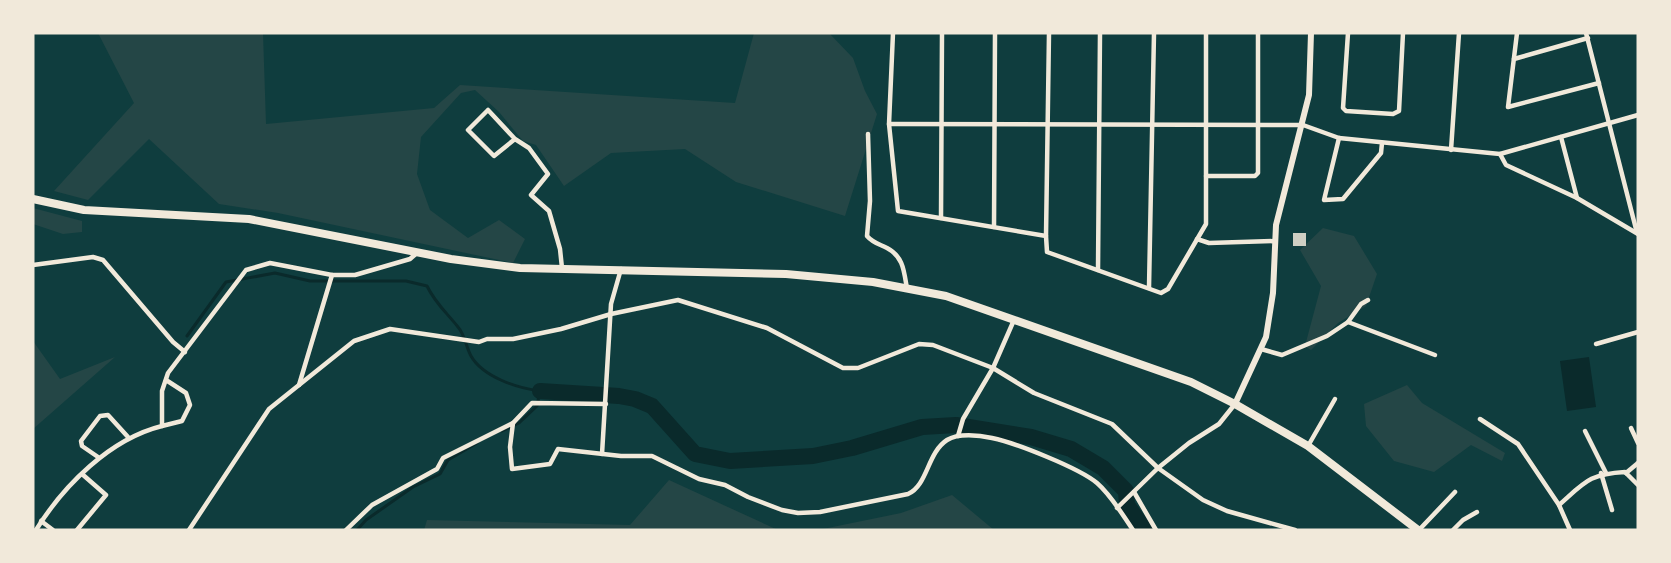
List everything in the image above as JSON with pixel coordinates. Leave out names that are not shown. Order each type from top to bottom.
[{"type":"highway","points":[[33,200],[84,210],[249,219],[418,252],[520,268],[786,274],[873,282],[946,296],[1191,382],[1235,404],[1308,446],[1418,530]]},
{"type":"street","points":[[893,33],[890,124],[898,211],[1046,236]]},
{"type":"street","points":[[940,218],[942,33]]},
{"type":"street","points":[[994,227],[995,33]]},
{"type":"street","points":[[1049,33],[1047,252],[1161,293],[1168,289],[1206,224],[1206,33]]},
{"type":"street","points":[[1098,270],[1100,33]]},
{"type":"street","points":[[1149,288],[1154,33]]},
{"type":"street","points":[[1206,176],[1255,176],[1258,173],[1258,33]]},
{"type":"street","points":[[1117,508],[1158,468],[1189,443],[1220,424],[1235,404],[1266,337],[1273,293],[1276,225],[1304,125],[1309,95],[1311,33]]},
{"type":"street","points":[[1348,33],[1343,108],[1346,111],[1393,114],[1399,111],[1403,33]]},
{"type":"street","points":[[1451,150],[1459,33]]},
{"type":"street","points":[[1517,33],[1508,107],[1599,83]]},
{"type":"street","points":[[1514,59],[1587,35],[1638,234]]},
{"type":"street","points":[[515,139],[494,156],[468,130],[488,110],[515,139],[529,148],[548,174],[531,195],[549,211],[560,249],[562,268]]},
{"type":"street","points":[[890,124],[1304,125],[1339,138],[1500,154],[1638,115]]},
{"type":"street","points":[[868,134],[870,201],[867,236],[873,243],[897,254],[901,259],[907,289]]},
{"type":"street","points":[[1561,137],[1577,198]]},
{"type":"street","points":[[1339,138],[1324,200],[1343,199],[1381,153],[1382,143]]},
{"type":"street","points":[[1500,154],[1506,165],[1577,198],[1638,234]]},
{"type":"street","points":[[1197,239],[1209,243],[1275,241]]},
{"type":"street","points":[[162,426],[162,391],[175,361],[185,352],[246,270],[270,263],[332,275],[379,270],[410,259],[418,252]]},
{"type":"street","points":[[33,264],[93,257],[103,260],[173,342],[185,352]]},
{"type":"street","points":[[602,454],[611,304],[621,269]]},
{"type":"street","points":[[299,385],[332,275]]},
{"type":"street","points":[[189,530],[269,409],[354,341],[382,330],[399,330],[479,342],[487,339],[513,339],[678,300],[767,328],[843,368],[858,368],[919,344],[933,345],[993,368],[1034,393],[1112,424],[1158,468],[1188,492],[1227,511],[1295,530]]},
{"type":"street","points":[[1261,349],[1282,355],[1327,336],[1348,322],[1361,304],[1368,300]]},
{"type":"street","points":[[958,434],[963,419],[993,368],[1014,320]]},
{"type":"street","points":[[1348,322],[1435,355]]},
{"type":"street","points":[[1596,344],[1638,332]]},
{"type":"street","points":[[36,530],[41,521],[98,458],[128,437],[182,421],[190,405],[186,393],[166,380]]},
{"type":"street","points":[[1308,446],[1335,399]]},
{"type":"street","points":[[346,530],[372,505],[437,469],[443,458],[500,426],[513,423],[532,403],[605,402]]},
{"type":"street","points":[[98,458],[82,446],[81,441],[100,416],[108,416],[128,437]]},
{"type":"street","points":[[1480,419],[1518,444],[1559,505],[1570,530]]},
{"type":"street","points":[[513,423],[510,447],[512,469],[550,465],[558,449],[652,456],[699,479],[725,485],[783,510],[820,512],[915,491],[936,452],[946,441],[958,434],[991,438],[1065,466],[1098,484],[1132,530]]},
{"type":"street","points":[[1631,428],[1638,443]]},
{"type":"street","points":[[1585,431],[1603,473],[1612,510]]},
{"type":"street","points":[[1559,505],[1582,484],[1603,473],[1626,473],[1638,463]]},
{"type":"street","points":[[1626,473],[1638,485]]},
{"type":"street","points":[[76,530],[106,495],[82,474]]},
{"type":"street","points":[[1418,530],[1455,492]]},
{"type":"street","points":[[1132,494],[1156,530]]},
{"type":"street","points":[[1453,530],[1462,520],[1477,512]]},
{"type":"street","points":[[41,521],[53,530]]},
{"type":"shaded area","points":[[98,33],[263,33],[266,124],[434,108],[460,85],[735,103],[754,33],[829,33],[853,58],[865,91],[877,114],[845,216],[736,182],[685,149],[611,153],[564,186],[536,145],[523,141],[499,112],[475,90],[461,93],[421,137],[417,174],[430,210],[468,238],[499,220],[525,239],[513,263],[278,213],[219,204],[149,139],[88,200],[54,191],[134,103]]},
{"type":"shaded area","points":[[33,208],[82,221],[82,232],[63,234],[33,224]]},
{"type":"shaded area","points":[[1323,228],[1354,236],[1377,274],[1366,306],[1338,323],[1311,350],[1305,346],[1321,286],[1300,250]]},
{"type":"shaded area","points":[[33,341],[60,379],[115,357],[33,429]]},
{"type":"shaded area","points":[[1589,357],[1596,407],[1567,411],[1560,361]]},
{"type":"shaded area","points":[[1407,385],[1422,403],[1505,453],[1502,461],[1471,445],[1434,472],[1394,461],[1366,426],[1364,404]]},
{"type":"shaded area","points":[[669,480],[778,530],[424,530],[427,520],[630,525]]},
{"type":"shaded area","points":[[952,495],[994,530],[818,530],[901,513]]},
{"type":"building","points":[[1293,233],[1306,233],[1306,246],[1293,246]]},
{"type":"waterway","points":[[187,336],[226,282],[275,273],[310,281],[406,281],[427,286],[437,303],[460,330],[476,363],[501,380],[540,391],[537,406],[519,423],[502,431]]},
{"type":"waterway","points":[[540,391],[635,399],[652,406],[695,454],[730,461],[813,456],[852,448],[922,427],[956,425],[1031,437],[1071,449],[1103,468],[1126,491],[1127,505],[1145,530]]},
{"type":"waterway","points":[[357,530],[366,520],[413,487],[440,474],[448,460],[477,443]]}]
